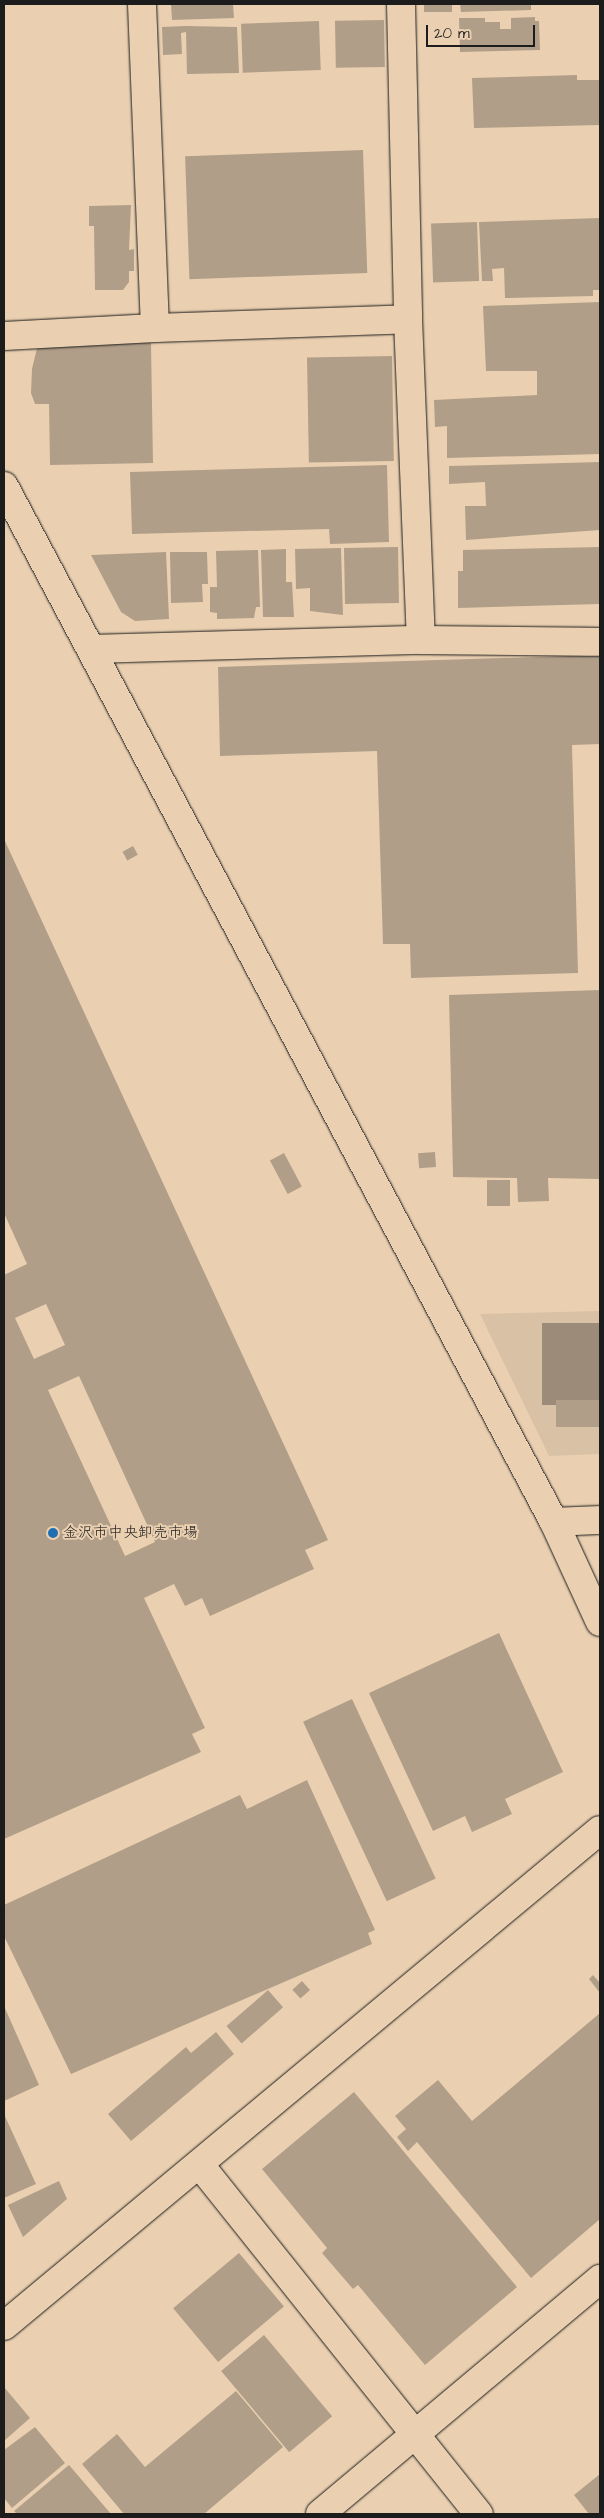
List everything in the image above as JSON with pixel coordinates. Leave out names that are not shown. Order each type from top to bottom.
[{"type":"street","points":[[142,4],[155,328]]},
{"type":"street","points":[[401,4],[408,319],[421,640]]},
{"type":"street","points":[[4,336],[155,328],[408,319]]},
{"type":"street","points":[[4,486],[554,1522],[600,1622]]},
{"type":"street","points":[[91,649],[421,640],[600,642]]},
{"type":"street","points":[[554,1522],[600,1520]]},
{"type":"street","points":[[4,2326],[200,2165],[600,1830]]},
{"type":"street","points":[[200,2165],[418,2435],[478,2514]]},
{"type":"street","points":[[320,2514],[418,2435],[600,2279]]},
{"type":"shaded area","points":[[600,1311],[600,1454],[549,1456],[480,1314]]},
{"type":"shaded area","points":[[542,1323],[600,1323],[600,1405],[542,1405]]},
{"type":"building","points":[[171,4],[233,4],[234,18],[172,20]]},
{"type":"building","points":[[424,4],[452,4],[452,12],[424,12]]},
{"type":"building","points":[[460,4],[531,4],[531,10],[461,12]]},
{"type":"building","points":[[535,17],[535,21],[539,21],[540,50],[460,52],[459,18],[485,18],[485,22],[500,22],[500,29],[511,29],[511,18]]},
{"type":"building","points":[[384,20],[385,67],[336,68],[335,21]]},
{"type":"building","points":[[319,21],[321,70],[243,73],[241,24]]},
{"type":"building","points":[[162,27],[237,27],[239,73],[187,74],[186,32],[181,33],[182,54],[163,55]]},
{"type":"building","points":[[577,75],[577,80],[600,80],[600,125],[474,128],[472,78]]},
{"type":"building","points":[[363,150],[367,273],[189,279],[185,156]]},
{"type":"building","points":[[131,205],[129,250],[134,249],[134,271],[129,271],[129,282],[123,290],[95,290],[94,226],[89,226],[89,206]]},
{"type":"building","points":[[600,218],[600,290],[593,290],[593,296],[505,298],[504,268],[492,269],[493,281],[482,281],[479,222]]},
{"type":"building","points":[[477,222],[479,281],[433,283],[431,224]]},
{"type":"building","points":[[600,302],[600,454],[447,458],[447,426],[435,427],[434,400],[537,395],[537,371],[486,371],[483,306]]},
{"type":"building","points":[[151,343],[153,463],[50,465],[49,404],[35,404],[31,393],[32,369],[38,344]]},
{"type":"building","points":[[392,356],[394,461],[309,462],[307,357]]},
{"type":"building","points":[[600,462],[600,530],[466,540],[465,506],[486,506],[485,482],[449,484],[449,466]]},
{"type":"building","points":[[387,465],[389,542],[330,544],[329,529],[132,534],[130,472]]},
{"type":"building","points":[[398,547],[399,603],[345,604],[344,548]]},
{"type":"building","points":[[600,547],[600,604],[458,608],[458,571],[463,571],[463,550]]},
{"type":"building","points":[[341,548],[343,615],[310,611],[310,588],[296,589],[295,549]]},
{"type":"building","points":[[286,549],[286,582],[292,582],[294,617],[263,617],[261,550]]},
{"type":"building","points":[[258,550],[260,607],[256,607],[254,618],[217,619],[217,613],[210,612],[210,587],[217,587],[216,551]]},
{"type":"building","points":[[166,552],[169,619],[135,621],[121,612],[91,555]]},
{"type":"building","points":[[170,552],[207,552],[208,584],[202,584],[203,602],[171,603]]},
{"type":"building","points":[[600,655],[600,744],[572,745],[578,973],[411,978],[410,944],[383,944],[377,751],[220,756],[218,667]]},
{"type":"building","points":[[4,839],[328,1540],[305,1550],[314,1569],[210,1616],[202,1598],[185,1606],[174,1584],[144,1598],[205,1728],[192,1734],[201,1752],[4,1839],[4,1275],[27,1264],[4,1213]],"holes":[[[46,1304],[65,1345],[34,1359],[15,1318]],[[79,1376],[155,1542],[125,1556],[48,1390]]]},
{"type":"building","points":[[133,846],[138,855],[127,861],[123,852]]},
{"type":"building","points":[[600,990],[600,1179],[548,1178],[549,1201],[518,1202],[517,1178],[453,1177],[449,995]]},
{"type":"building","points":[[435,1152],[436,1167],[419,1168],[418,1153]]},
{"type":"building","points":[[284,1153],[302,1187],[288,1194],[270,1161]]},
{"type":"building","points":[[487,1180],[510,1180],[510,1206],[487,1206]]},
{"type":"building","points":[[556,1400],[600,1400],[600,1427],[556,1427]]},
{"type":"building","points":[[499,1633],[563,1772],[505,1799],[512,1814],[472,1832],[465,1816],[433,1831],[369,1693]]},
{"type":"building","points":[[352,1699],[436,1878],[387,1901],[303,1722]]},
{"type":"building","points":[[307,1780],[375,1930],[368,1933],[372,1944],[71,2074],[4,1936],[4,1905],[240,1795],[247,1809]]},
{"type":"building","points":[[593,1975],[600,1983],[600,1993],[589,1979]]},
{"type":"building","points":[[302,1981],[310,1990],[300,1999],[292,1990]]},
{"type":"building","points":[[268,1990],[283,2007],[242,2043],[226,2026]]},
{"type":"building","points":[[4,2006],[39,2085],[4,2101]]},
{"type":"building","points":[[600,2013],[600,2219],[531,2278],[417,2142],[408,2151],[397,2137],[406,2129],[395,2116],[438,2080],[472,2121]]},
{"type":"building","points":[[216,2032],[234,2054],[131,2141],[108,2114],[186,2047],[191,2053]]},
{"type":"building","points":[[354,2092],[517,2287],[425,2365],[358,2285],[353,2289],[322,2253],[327,2248],[262,2169]]},
{"type":"building","points":[[4,2114],[36,2184],[4,2198]]},
{"type":"building","points":[[59,2181],[67,2199],[23,2237],[8,2205]]},
{"type":"building","points":[[239,2253],[284,2307],[218,2362],[173,2308]]},
{"type":"building","points":[[264,2335],[332,2416],[289,2452],[221,2371]]},
{"type":"building","points":[[4,2387],[30,2418],[4,2441]]},
{"type":"building","points":[[236,2391],[283,2447],[204,2514],[124,2514],[82,2464],[117,2434],[145,2467]]},
{"type":"building","points":[[35,2427],[65,2463],[12,2508],[4,2498],[4,2450]]},
{"type":"building","points":[[69,2465],[111,2514],[17,2514],[14,2511]]},
{"type":"building","points":[[600,2474],[600,2514],[589,2514],[574,2495]]},
{"type":"place","name":"金沢市中央卸売市場","points":[[53,1533]]}]
